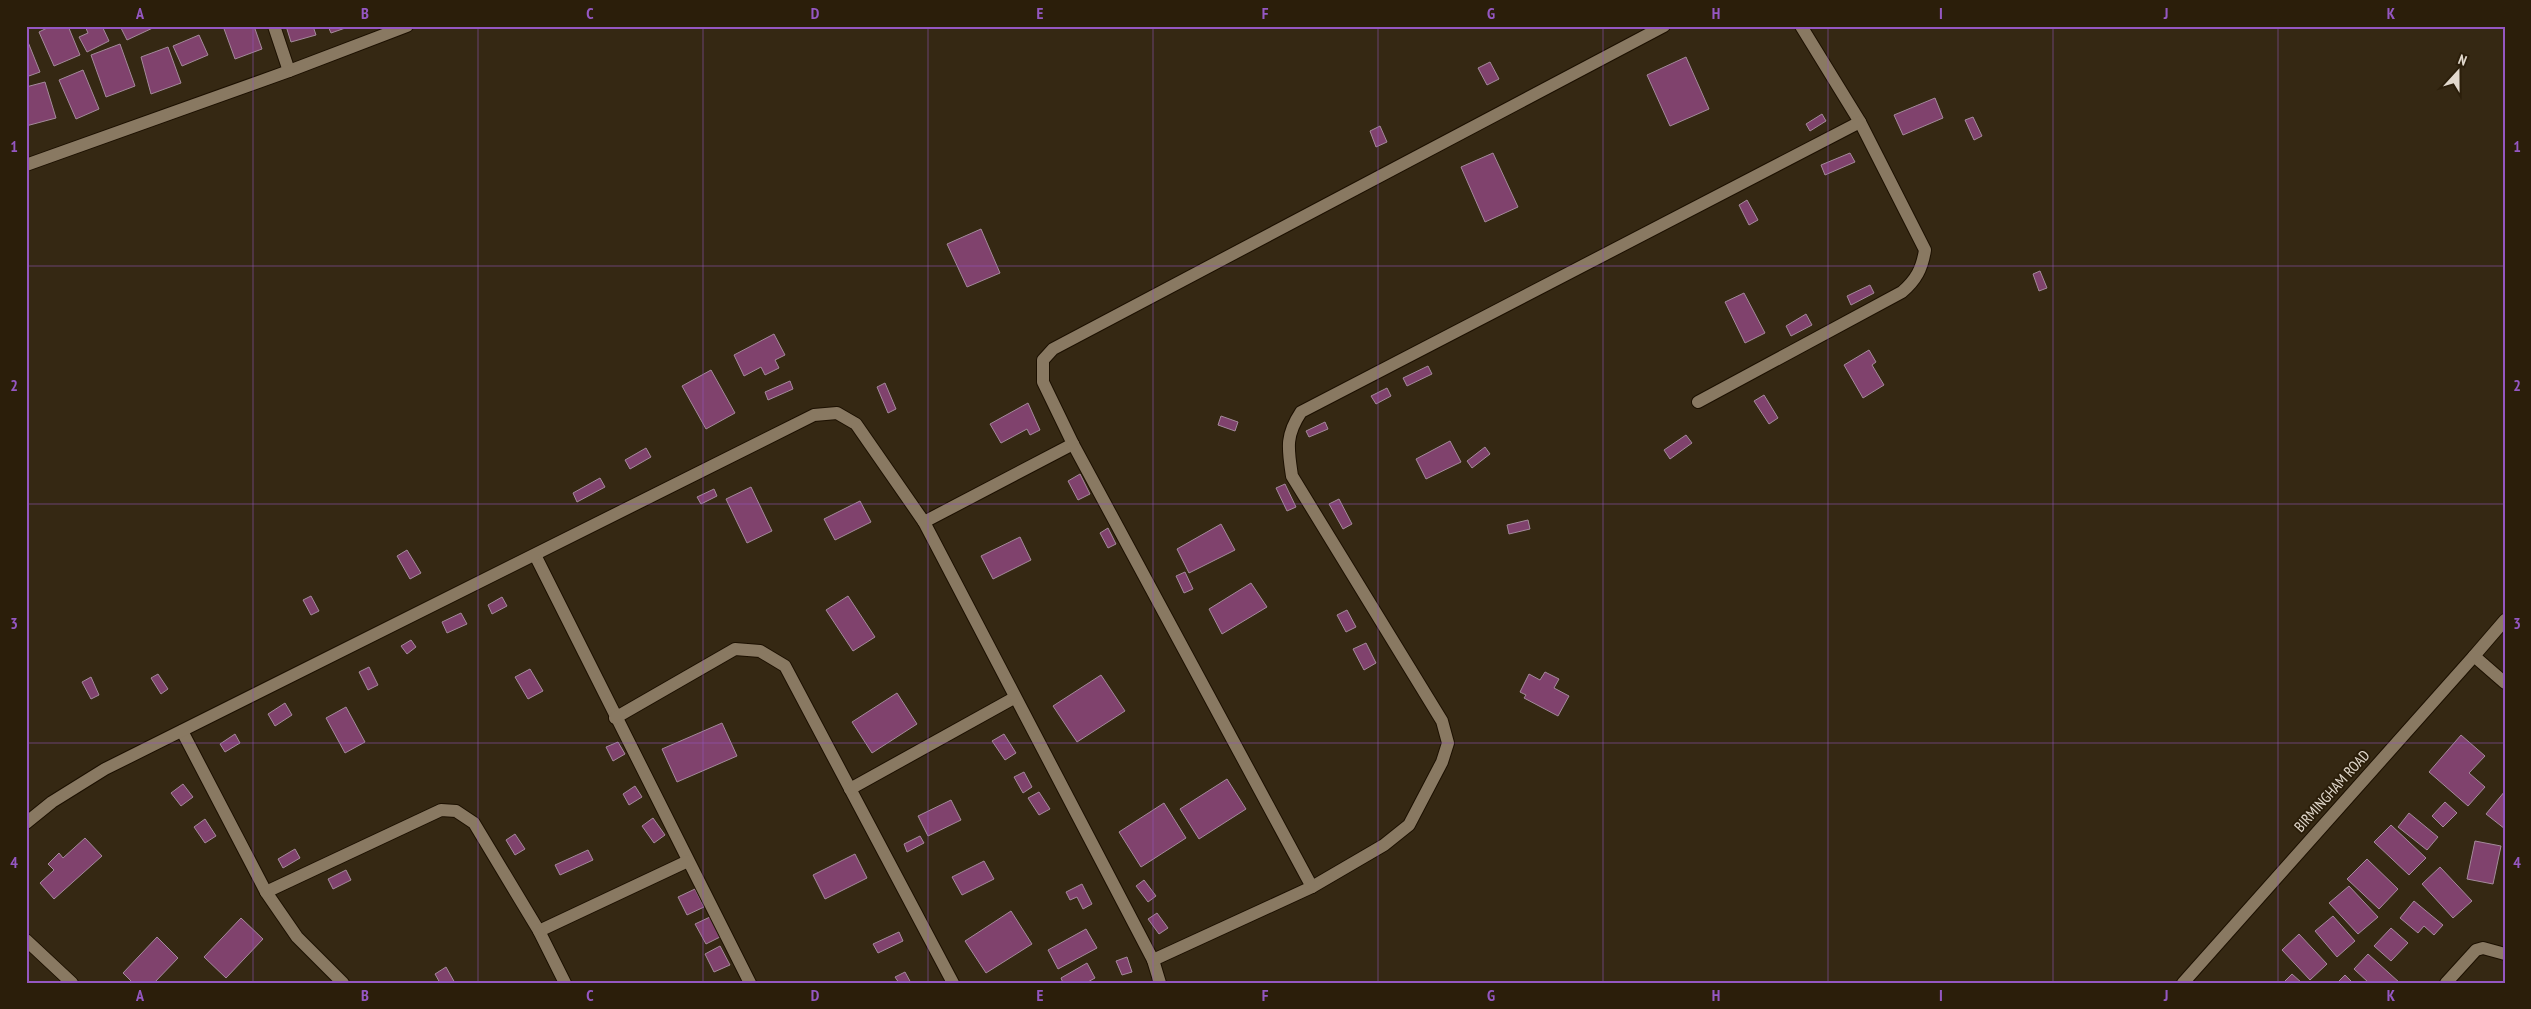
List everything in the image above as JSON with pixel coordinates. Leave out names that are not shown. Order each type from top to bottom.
[{"type":"street","points":[[274,26],[289,71]]},
{"type":"street","points":[[26,165],[289,71],[406,26]]},
{"type":"street","points":[[1312,887],[1073,444],[1043,382],[1043,360],[1053,349],[1664,26]]},
{"type":"street","points":[[1698,402],[1902,292],[1914,282],[1923,266],[1925,250],[1860,122],[1802,26]]},
{"type":"street","points":[[1153,960],[1312,887],[1384,845],[1409,825],[1442,762],[1448,743],[1442,721],[1292,476],[1288,446],[1291,428],[1301,412],[1860,122]]},
{"type":"street","points":[[26,823],[52,802],[105,769],[814,415],[837,413],[856,424],[924,522],[1014,698],[1153,960],[1160,983]]},
{"type":"street","points":[[924,522],[1073,444]]},
{"type":"street","points":[[535,555],[615,718],[750,983]]},
{"type":"street","name":"BIRMINGHAM ROAD","points":[[2183,983],[2505,620]]},
{"type":"street","points":[[615,718],[735,649],[760,651],[785,666],[952,983]]},
{"type":"street","points":[[2474,656],[2505,683]]},
{"type":"street","points":[[850,789],[1014,698]]},
{"type":"street","points":[[182,731],[266,892],[297,937],[343,983]]},
{"type":"street","points":[[266,892],[441,810],[456,811],[474,823],[538,931],[565,983]]},
{"type":"street","points":[[538,931],[688,861]]},
{"type":"street","points":[[26,940],[72,983]]},
{"type":"street","points":[[2446,983],[2476,950],[2483,948],[2505,954]]},
{"type":"building","points":[[51,26],[68,26],[80,55],[54,66],[39,32]]},
{"type":"building","points":[[85,26],[102,26],[109,41],[87,52],[79,37],[88,33]]},
{"type":"building","points":[[120,26],[157,26],[127,40]]},
{"type":"building","points":[[223,26],[254,26],[262,49],[235,59]]},
{"type":"building","points":[[286,26],[313,26],[316,35],[291,42]]},
{"type":"building","points":[[328,26],[351,26],[331,33]]},
{"type":"building","points":[[199,35],[208,55],[182,66],[173,46]]},
{"type":"building","points":[[28,42],[40,72],[26,77],[26,43]]},
{"type":"building","points":[[120,44],[135,86],[106,97],[91,55]]},
{"type":"building","points":[[168,47],[181,83],[151,94],[141,57]]},
{"type":"building","points":[[1686,57],[1709,109],[1670,126],[1647,75]]},
{"type":"building","points":[[1490,62],[1499,79],[1487,85],[1478,68]]},
{"type":"building","points":[[83,70],[99,109],[76,119],[59,80]]},
{"type":"building","points":[[45,82],[56,118],[26,126],[26,87]]},
{"type":"building","points":[[1935,98],[1943,118],[1903,135],[1894,115]]},
{"type":"building","points":[[1822,114],[1826,121],[1810,131],[1806,124]]},
{"type":"building","points":[[1973,117],[1982,136],[1974,140],[1965,120]]},
{"type":"building","points":[[1380,126],[1387,142],[1376,147],[1370,131]]},
{"type":"building","points":[[1493,153],[1518,207],[1485,222],[1461,167]]},
{"type":"building","points":[[1850,153],[1855,162],[1825,175],[1821,165]]},
{"type":"building","points":[[1747,200],[1758,220],[1749,225],[1739,205]]},
{"type":"building","points":[[981,229],[1000,273],[967,287],[947,244]]},
{"type":"building","points":[[2040,271],[2047,288],[2039,291],[2033,274]]},
{"type":"building","points":[[1870,285],[1874,293],[1851,305],[1847,296]]},
{"type":"building","points":[[1744,293],[1765,333],[1745,343],[1725,302]]},
{"type":"building","points":[[1806,314],[1812,325],[1791,336],[1786,326]]},
{"type":"building","points":[[774,334],[785,355],[775,360],[779,368],[765,375],[761,367],[744,376],[734,355]]},
{"type":"building","points":[[1869,350],[1876,362],[1872,365],[1884,385],[1863,398],[1844,365]]},
{"type":"building","points":[[1428,366],[1432,374],[1407,386],[1403,378]]},
{"type":"building","points":[[711,370],[735,413],[706,429],[682,386]]},
{"type":"building","points":[[790,381],[793,389],[768,400],[765,392]]},
{"type":"building","points":[[885,383],[896,409],[888,413],[877,387]]},
{"type":"building","points":[[1387,388],[1391,396],[1376,404],[1371,396]]},
{"type":"building","points":[[1764,395],[1778,418],[1769,424],[1754,401]]},
{"type":"building","points":[[1028,403],[1040,430],[1030,435],[1027,429],[1001,443],[990,424]]},
{"type":"building","points":[[1221,416],[1238,422],[1235,431],[1218,425]]},
{"type":"building","points":[[1325,422],[1328,429],[1309,437],[1306,431]]},
{"type":"building","points":[[1686,435],[1692,443],[1670,459],[1664,450]]},
{"type":"building","points":[[1450,441],[1461,462],[1426,479],[1416,459]]},
{"type":"building","points":[[1485,447],[1490,454],[1472,468],[1467,461]]},
{"type":"building","points":[[646,448],[651,457],[630,469],[625,460]]},
{"type":"building","points":[[1080,474],[1090,494],[1078,500],[1068,481]]},
{"type":"building","points":[[600,478],[605,487],[577,502],[573,493]]},
{"type":"building","points":[[1285,484],[1296,507],[1287,511],[1276,488]]},
{"type":"building","points":[[751,487],[772,531],[747,543],[726,499]]},
{"type":"building","points":[[714,489],[717,496],[701,504],[697,497]]},
{"type":"building","points":[[1339,499],[1352,524],[1343,529],[1329,504]]},
{"type":"building","points":[[860,501],[871,522],[835,540],[824,519]]},
{"type":"building","points":[[1528,520],[1530,529],[1509,534],[1507,525]]},
{"type":"building","points":[[1221,524],[1235,550],[1189,573],[1177,549]]},
{"type":"building","points":[[1108,528],[1116,544],[1108,548],[1100,533]]},
{"type":"building","points":[[1020,537],[1031,560],[993,579],[981,556]]},
{"type":"building","points":[[407,550],[421,573],[410,579],[397,556]]},
{"type":"building","points":[[1185,572],[1193,589],[1184,593],[1176,576]]},
{"type":"building","points":[[1251,583],[1267,607],[1222,634],[1209,609]]},
{"type":"building","points":[[311,596],[319,611],[311,615],[303,600]]},
{"type":"building","points":[[848,596],[875,637],[853,651],[826,610]]},
{"type":"building","points":[[502,597],[507,606],[492,614],[488,605]]},
{"type":"building","points":[[1347,610],[1356,627],[1346,632],[1337,615]]},
{"type":"building","points":[[461,613],[467,624],[447,633],[442,622]]},
{"type":"building","points":[[411,640],[416,647],[407,654],[401,646]]},
{"type":"building","points":[[1366,643],[1376,663],[1364,670],[1353,649]]},
{"type":"building","points":[[369,667],[378,685],[368,690],[359,672]]},
{"type":"building","points":[[530,669],[543,691],[528,699],[515,677]]},
{"type":"building","points":[[1545,672],[1559,679],[1554,688],[1569,696],[1558,716],[1524,698],[1526,695],[1520,692],[1529,674],[1540,680]]},
{"type":"building","points":[[158,674],[168,689],[161,694],[151,678]]},
{"type":"building","points":[[1101,675],[1125,711],[1077,742],[1053,706]]},
{"type":"building","points":[[91,677],[99,695],[91,699],[82,682]]},
{"type":"building","points":[[897,693],[917,724],[872,753],[852,722]]},
{"type":"building","points":[[285,703],[292,715],[275,726],[268,714]]},
{"type":"building","points":[[346,707],[365,742],[345,753],[326,718]]},
{"type":"building","points":[[722,723],[737,756],[677,782],[662,749]]},
{"type":"building","points":[[235,734],[240,743],[225,752],[220,744]]},
{"type":"building","points":[[1004,734],[1016,753],[1005,760],[992,741]]},
{"type":"building","points":[[2461,735],[2485,756],[2469,773],[2485,787],[2468,806],[2429,772]]},
{"type":"building","points":[[618,742],[625,754],[613,761],[606,747]]},
{"type":"building","points":[[1024,772],[1032,787],[1023,793],[1014,777]]},
{"type":"building","points":[[1227,779],[1246,809],[1199,839],[1180,809]]},
{"type":"building","points":[[183,784],[193,797],[181,806],[171,793]]},
{"type":"building","points":[[635,786],[642,797],[629,805],[623,794]]},
{"type":"building","points":[[2505,791],[2505,829],[2486,814]]},
{"type":"building","points":[[1039,792],[1050,809],[1039,815],[1028,798]]},
{"type":"building","points":[[951,800],[961,820],[928,836],[918,816]]},
{"type":"building","points":[[2445,802],[2457,813],[2443,827],[2432,816]]},
{"type":"building","points":[[1164,803],[1186,838],[1141,867],[1119,832]]},
{"type":"building","points":[[2409,813],[2438,837],[2427,850],[2398,827]]},
{"type":"building","points":[[653,818],[665,835],[654,843],[642,826]]},
{"type":"building","points":[[205,819],[216,836],[205,843],[194,827]]},
{"type":"building","points":[[2391,825],[2426,858],[2409,875],[2374,842]]},
{"type":"building","points":[[515,834],[525,849],[515,855],[506,840]]},
{"type":"building","points":[[920,836],[924,843],[907,852],[904,844]]},
{"type":"building","points":[[85,838],[102,856],[54,899],[40,883],[54,870],[48,864],[59,853],[63,858]]},
{"type":"building","points":[[2475,841],[2501,846],[2493,884],[2467,879]]},
{"type":"building","points":[[295,849],[300,858],[283,868],[278,859]]},
{"type":"building","points":[[588,850],[593,860],[560,875],[555,865]]},
{"type":"building","points":[[855,854],[867,878],[825,899],[813,875]]},
{"type":"building","points":[[2367,859],[2398,889],[2379,909],[2347,879]]},
{"type":"building","points":[[984,861],[994,879],[962,895],[952,877]]},
{"type":"building","points":[[2440,867],[2472,901],[2453,918],[2422,884]]},
{"type":"building","points":[[346,870],[351,880],[333,889],[328,879]]},
{"type":"building","points":[[1144,880],[1156,896],[1148,902],[1136,886]]},
{"type":"building","points":[[1082,884],[1092,904],[1083,909],[1077,897],[1070,900],[1066,892]]},
{"type":"building","points":[[2349,886],[2378,917],[2358,934],[2329,903]]},
{"type":"building","points":[[695,889],[704,907],[687,915],[678,897]]},
{"type":"building","points":[[2414,901],[2443,925],[2434,935],[2424,926],[2418,933],[2400,918]]},
{"type":"building","points":[[1011,911],[1032,944],[986,973],[965,941]]},
{"type":"building","points":[[1157,913],[1168,928],[1159,934],[1148,919]]},
{"type":"building","points":[[2333,916],[2355,941],[2337,957],[2315,931]]},
{"type":"building","points":[[710,917],[720,937],[706,944],[695,924]]},
{"type":"building","points":[[241,918],[263,939],[226,978],[204,957]]},
{"type":"building","points":[[2391,928],[2408,943],[2391,961],[2374,946]]},
{"type":"building","points":[[1086,929],[1097,948],[1058,969],[1048,950]]},
{"type":"building","points":[[899,932],[903,941],[878,953],[873,944]]},
{"type":"building","points":[[2299,934],[2327,964],[2310,980],[2282,950]]},
{"type":"building","points":[[157,937],[178,958],[154,983],[133,983],[123,973]]},
{"type":"building","points":[[720,946],[730,965],[714,972],[705,954]]},
{"type":"building","points":[[2368,954],[2400,983],[2369,983],[2354,969]]},
{"type":"building","points":[[1127,957],[1132,972],[1122,975],[1116,961]]},
{"type":"building","points":[[1087,963],[1095,978],[1086,983],[1063,983],[1061,978]]},
{"type":"building","points":[[446,967],[455,983],[440,983],[435,974]]},
{"type":"building","points":[[905,972],[911,983],[899,983],[895,977]]},
{"type":"building","points":[[2292,974],[2302,983],[2283,983]]},
{"type":"building","points":[[2345,975],[2353,983],[2337,983]]}]
